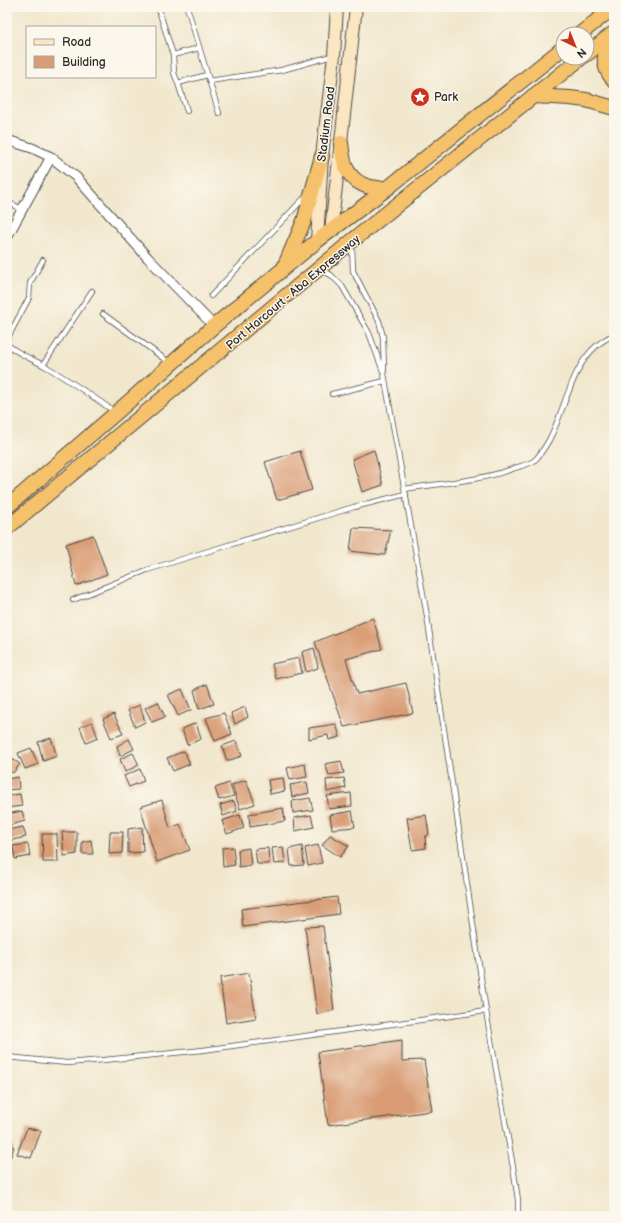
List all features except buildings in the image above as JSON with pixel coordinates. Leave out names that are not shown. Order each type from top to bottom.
[{"type":"highway","points":[[590,26],[614,7]]},
{"type":"highway","points":[[595,47],[614,32]]},
{"type":"highway","points":[[614,36],[606,50],[604,57],[607,70],[614,82]]},
{"type":"highway","name":"Port Harcourt - Aba Expressway","points":[[7,507],[214,326],[283,269],[317,241],[389,187],[555,54]]},
{"type":"highway","name":"Port Harcourt - Aba Expressway","points":[[7,528],[352,241],[571,66]]},
{"type":"highway","points":[[533,96],[586,100],[614,108]]},
{"type":"highway","points":[[341,143],[345,165],[355,180],[363,185],[372,187],[389,187]]},
{"type":"highway","points":[[283,269],[304,221],[322,156]]},
{"type":"main road","name":"Stadium Road","points":[[317,241],[322,156],[334,56],[337,7]]},
{"type":"main road","name":"Stadium Road","points":[[331,231],[356,7]]},
{"type":"street","points":[[7,140],[32,148],[50,157],[76,177],[148,258],[214,326]]},
{"type":"street","points":[[7,237],[50,157]]},
{"type":"lane","points":[[158,7],[174,55],[174,73],[187,111]]},
{"type":"lane","points":[[187,7],[219,113]]},
{"type":"lane","points":[[174,55],[199,48]]},
{"type":"lane","points":[[209,81],[282,70],[334,56]]},
{"type":"lane","points":[[178,83],[207,75]]},
{"type":"lane","points":[[211,296],[312,189]]},
{"type":"lane","points":[[7,202],[22,209]]},
{"type":"lane","points":[[352,241],[354,271],[379,321],[383,337],[385,381],[406,491],[444,721],[486,1011],[514,1173],[518,1200],[518,1216]]},
{"type":"lane","points":[[7,339],[29,298],[30,283],[43,260]]},
{"type":"lane","points":[[320,269],[331,275],[342,286],[369,333],[384,374]]},
{"type":"lane","points":[[43,365],[92,291]]},
{"type":"lane","points":[[103,314],[171,364]]},
{"type":"lane","points":[[73,600],[147,570],[189,556],[406,491],[501,473],[534,461],[543,450],[554,431],[572,382],[582,364],[596,347],[614,335]]},
{"type":"lane","points":[[7,344],[13,349],[79,387],[116,413]]},
{"type":"lane","points":[[332,394],[385,381]]},
{"type":"lane","points":[[7,1057],[67,1063],[104,1060],[203,1050],[486,1011]]},
{"type":"place","name":"Park","points":[[420,97]]}]
